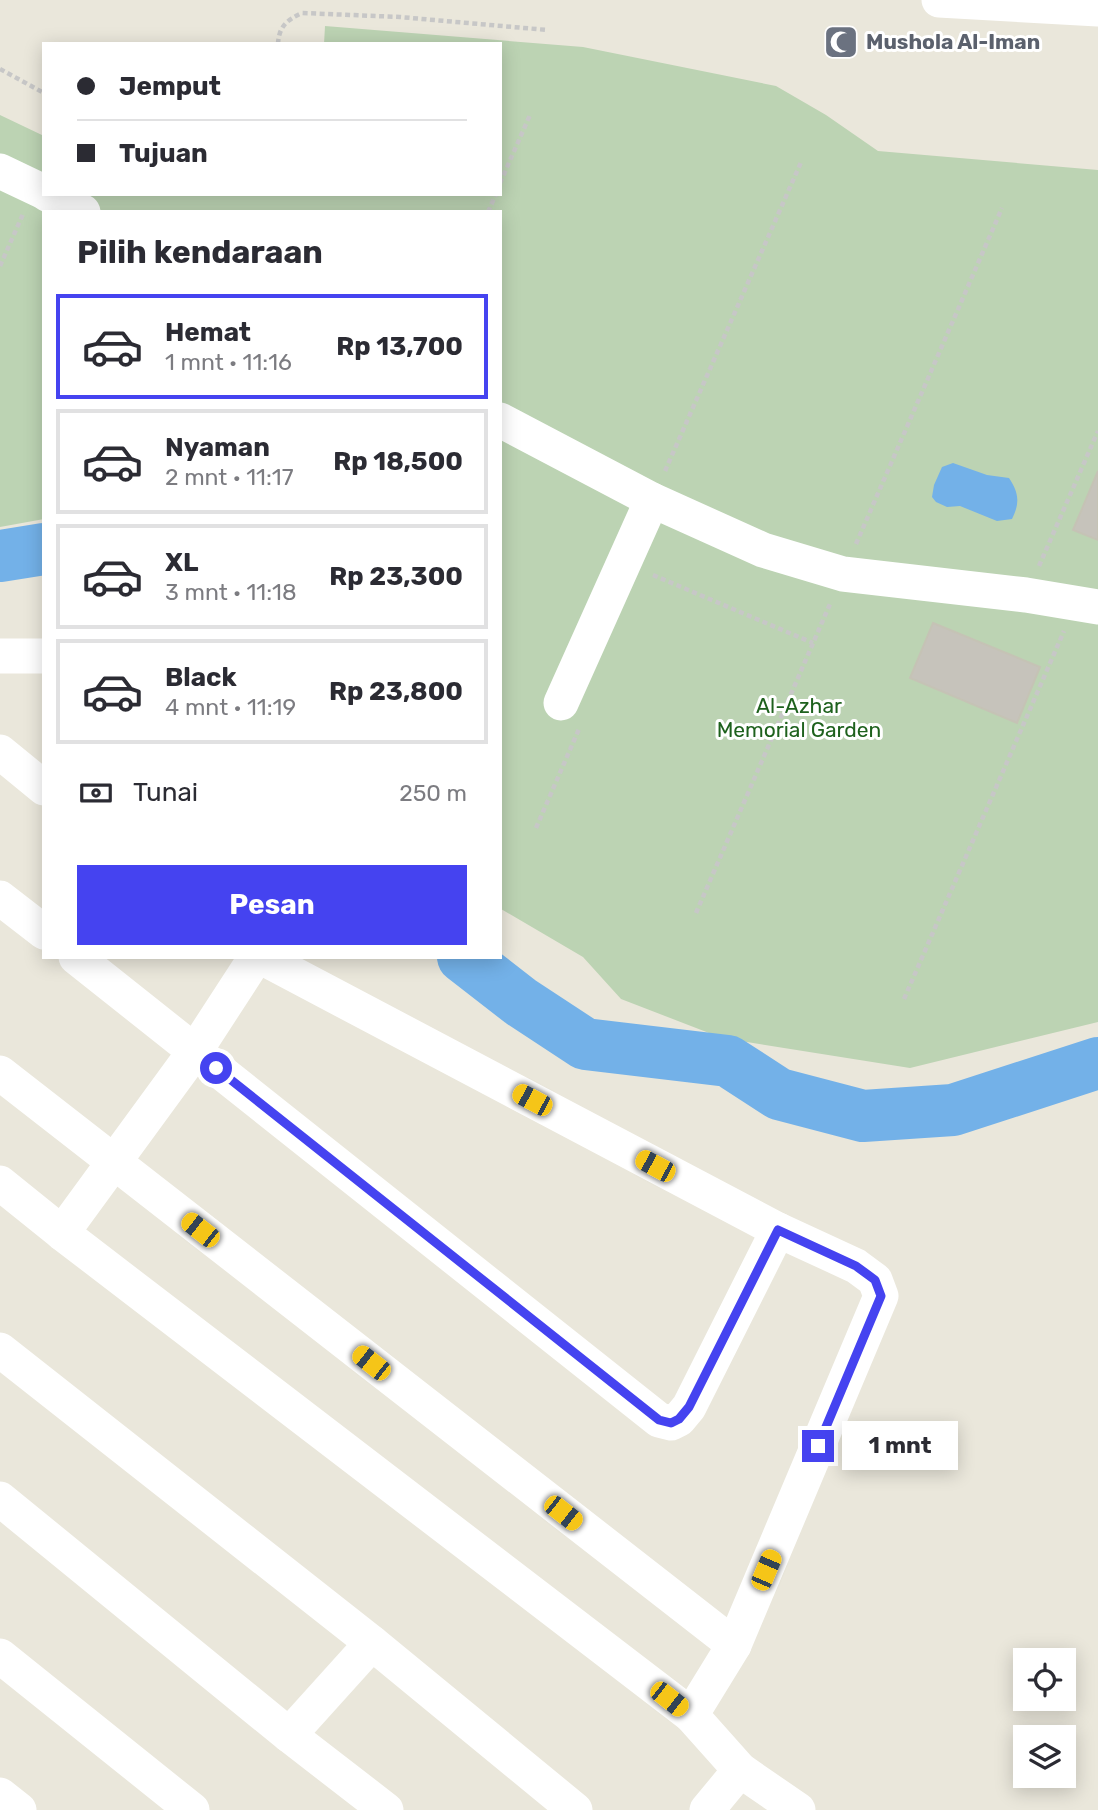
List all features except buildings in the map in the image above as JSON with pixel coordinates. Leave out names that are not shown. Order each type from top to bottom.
[{"type":"street","points":[[939,0],[1098,9]]},
{"type":"street","points":[[0,172],[42,192]]},
{"type":"street","points":[[50,196],[79,210]]},
{"type":"street","points":[[502,421],[652,500],[763,550],[843,573],[1087,605]]},
{"type":"street","points":[[571,714],[652,500]]},
{"type":"street","points":[[0,656],[42,656]]},
{"type":"street","points":[[0,752],[42,786]]},
{"type":"street","points":[[0,898],[42,930]]},
{"type":"street","points":[[79,959],[659,1420],[671,1423],[679,1419],[689,1407],[778,1230]]},
{"type":"street","points":[[62,1233],[115,1164],[257,959]]},
{"type":"street","points":[[262,959],[778,1230],[856,1266],[875,1280],[881,1296],[734,1645],[691,1715]]},
{"type":"street","points":[[0,1073],[734,1645]]},
{"type":"street","points":[[0,1183],[691,1715],[740,1770],[798,1810]]},
{"type":"street","points":[[0,1350],[372,1643],[575,1810]]},
{"type":"street","points":[[0,1499],[289,1735],[386,1810]]},
{"type":"street","points":[[289,1735],[372,1643]]},
{"type":"street","points":[[0,1656],[192,1810]]},
{"type":"street","points":[[707,1810],[740,1770]]},
{"type":"street","points":[[0,1796],[19,1810]]},
{"type":"path","points":[[278,42],[282,27],[289,19],[302,13],[400,17],[547,30]]},
{"type":"path","points":[[0,69],[42,92]]},
{"type":"path","points":[[502,178],[530,115]]},
{"type":"path","points":[[652,500],[802,160]]},
{"type":"path","points":[[0,267],[42,192]]},
{"type":"path","points":[[1026,596],[1098,431]]},
{"type":"path","points":[[647,573],[813,643]]},
{"type":"path","points":[[904,999],[1087,605]]},
{"type":"path","points":[[536,828],[571,714]]},
{"type":"green space","name":"Al-Azhar Memorial Garden","points":[[325,26],[583,47],[776,86],[826,115],[878,151],[1098,170],[1098,1022],[910,1068],[722,1038],[621,999],[583,957],[502,910],[502,210],[42,210],[42,519],[0,527],[0,115],[42,135],[42,196],[502,196],[502,42],[324,42]]},
{"type":"water","points":[[953,463],[987,475],[1009,478],[1017,498],[1012,519],[997,521],[960,506],[947,507],[936,502],[932,497],[934,485],[942,467]]},
{"type":"waterway","points":[[0,556],[42,549]]},
{"type":"waterway","points":[[466,959],[521,1002],[585,1044],[728,1061],[779,1094],[863,1116],[953,1110],[1098,1063]]},
{"type":"place","name":"Mushola Al-Iman","points":[[841,42]]},
{"type":"route","points":[[216,1068],[659,1420],[671,1423],[679,1419],[689,1407],[778,1230],[856,1266],[875,1280],[881,1296],[818,1446]]}]
